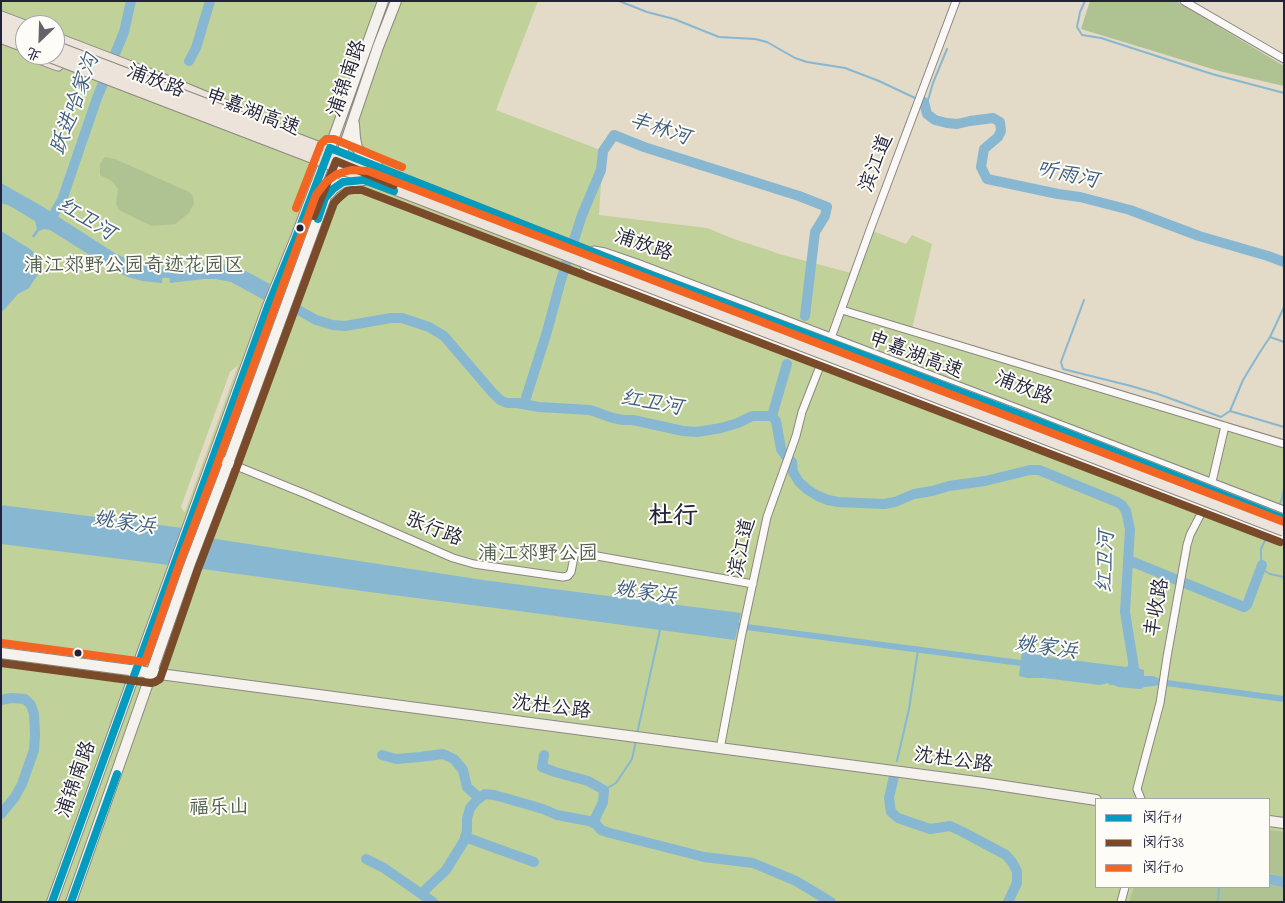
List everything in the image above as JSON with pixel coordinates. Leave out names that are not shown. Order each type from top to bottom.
[{"type":"highway","points":[[1,26],[15,32]]},
{"type":"highway","points":[[1,37],[15,42]]},
{"type":"highway","name":"申嘉湖高速","points":[[65,51],[654,278],[1024,418],[1284,520]]},
{"type":"highway","name":"申嘉湖高速","points":[[65,62],[1281,533]]},
{"type":"main road","name":"浦锦南路","points":[[52,902],[268,306],[330,148],[383,1]]},
{"type":"main road","name":"浦锦南路","points":[[71,902],[189,566],[326,198],[396,1]]},
{"type":"main road","points":[[1,17],[15,22]]},
{"type":"main road","name":"浦放路","points":[[65,42],[564,241],[1208,485]]},
{"type":"main road","points":[[1,43],[15,48]]},
{"type":"main road","name":"浦放路","points":[[57,65],[364,180],[1281,533]]},
{"type":"main road","points":[[354,118],[357,148],[379,168]]},
{"type":"main road","points":[[326,198],[342,182],[364,180]]},
{"type":"main road","points":[[1219,493],[1284,520]]},
{"type":"main road","name":"沈杜公路","points":[[1,654],[984,783],[1095,800]]},
{"type":"main road","points":[[1270,821],[1284,823]]},
{"type":"street","name":"滨江道","points":[[832,338],[873,222],[956,1]]},
{"type":"street","points":[[1184,1],[1284,60]]},
{"type":"street","name":"浦放路","points":[[577,246],[605,252],[637,263],[1208,485],[1284,510]]},
{"type":"street","name":"浦放路","points":[[573,260],[596,274],[822,362],[939,405],[1067,457],[1206,505],[1263,531],[1281,533],[1284,539]]},
{"type":"street","points":[[842,310],[1284,444]]},
{"type":"street","name":"滨江道","points":[[720,749],[767,517],[808,396],[822,362]]},
{"type":"street","name":"丰收路","points":[[1141,798],[1137,789],[1160,703],[1179,587],[1190,535],[1206,505],[1208,485],[1225,426]]},
{"type":"street","name":"张行路","points":[[214,456],[453,558],[474,564],[563,577],[568,576],[571,572],[575,552],[753,584]]},
{"type":"street","points":[[1120,902],[1126,888]]},
{"type":"green space","name":"浦江郊野公园","points":[[1,1],[538,1],[496,110],[603,151],[599,215],[707,228],[779,254],[855,274],[870,230],[906,244],[912,235],[932,244],[912,329],[1284,445],[1284,902],[1,902]],"holes":[[[238,365],[185,512],[181,507],[230,372]]]},
{"type":"green space","points":[[1090,1],[1176,1],[1284,66],[1284,86],[1219,71],[1081,29]]},
{"type":"green space","points":[[105,157],[115,159],[189,192],[193,196],[194,203],[189,213],[175,224],[152,226],[119,210],[116,203],[118,189],[112,181],[100,175],[100,164]]},
{"type":"green space","points":[[1270,830],[1284,832],[1284,877],[1270,873]]},
{"type":"green space","points":[[1270,884],[1284,886],[1284,902],[1129,902],[1134,888],[1270,888]]},
{"type":"water","points":[[1,183],[130,261],[143,265],[163,267],[162,283],[142,281],[115,271],[50,230],[44,229],[39,231],[34,238],[32,236],[37,229],[35,221],[10,206],[1,203]]},
{"type":"water","points":[[1,231],[30,249],[43,261],[40,271],[29,288],[18,294],[1,313]]},
{"type":"water","points":[[206,263],[222,264],[242,269],[270,284],[264,300],[231,282],[216,279],[170,283],[169,267]]},
{"type":"water","points":[[1,505],[183,528],[169,565],[1,544]]},
{"type":"water","points":[[209,538],[483,580],[741,613],[735,640],[195,568]]},
{"type":"water","points":[[1022,651],[1048,657],[1126,667],[1128,666],[1128,655],[1137,655],[1138,668],[1144,670],[1144,676],[1153,676],[1160,679],[1160,685],[1139,689],[1118,687],[1108,683],[1100,685],[1044,678],[1027,678],[1019,676]]},
{"type":"waterway","name":"跃进哈家沟","points":[[51,219],[62,200],[97,98],[124,32],[131,1]]},
{"type":"waterway","points":[[189,61],[196,48],[210,1]]},
{"type":"waterway","name":"听雨河","points":[[619,1],[647,12],[674,19],[719,37],[755,39],[767,42],[795,58],[807,62],[845,68],[915,98]]},
{"type":"waterway","points":[[1085,1],[1080,12],[1077,27],[1082,35],[1101,38],[1212,74],[1284,93]]},
{"type":"waterway","points":[[926,107],[933,83],[947,49]]},
{"type":"waterway","name":"听雨河","points":[[924,102],[927,114],[935,120],[957,124],[993,118],[1000,122],[1001,131],[998,137],[984,149],[981,167],[987,179],[1080,197],[1130,210],[1199,236],[1284,262]]},
{"type":"waterway","name":"丰林河","points":[[524,404],[582,215],[601,170],[603,151],[614,135],[644,147],[799,196],[827,207],[825,216],[815,232],[805,316]]},
{"type":"waterway","name":"红卫河","points":[[149,273],[182,273]]},
{"type":"waterway","name":"红卫河","points":[[256,286],[316,320],[333,325],[345,326],[391,318],[402,318],[429,327],[444,336],[492,392],[500,400],[507,403],[590,410],[613,418],[697,432],[721,428],[752,416],[772,416],[776,421],[781,449],[792,462],[793,472],[799,482],[808,490],[828,500],[884,504],[895,502],[914,494],[949,486],[985,481],[1030,470],[1039,470],[1117,502],[1126,511],[1130,529],[1125,612],[1134,668]]},
{"type":"waterway","points":[[1084,300],[1061,362],[1063,369],[1158,394],[1221,417],[1230,411]]},
{"type":"waterway","points":[[1284,307],[1270,337],[1243,380],[1230,411],[1284,427]]},
{"type":"waterway","points":[[1270,337],[1284,342]]},
{"type":"waterway","name":"丰林河","points":[[772,416],[787,364]]},
{"type":"waterway","points":[[1279,506],[1284,489]]},
{"type":"waterway","points":[[1267,536],[1261,549],[1263,570],[1270,574],[1284,577]]},
{"type":"waterway","name":"姚家浜","points":[[178,549],[210,554]]},
{"type":"waterway","points":[[1128,560],[1244,607],[1247,605],[1262,565]]},
{"type":"waterway","name":"姚家浜","points":[[731,625],[1028,664]]},
{"type":"waterway","points":[[637,734],[660,630]]},
{"type":"waterway","points":[[897,761],[909,709],[918,650]]},
{"type":"waterway","name":"姚家浜","points":[[1159,682],[1284,699]]},
{"type":"waterway","points":[[1,700],[11,698],[25,699],[31,705],[34,714],[35,734],[34,750],[22,784],[15,797],[1,814]]},
{"type":"waterway","points":[[604,790],[616,783],[632,759],[636,741]]},
{"type":"waterway","points":[[382,755],[396,759],[443,754],[454,759],[463,770],[467,787],[479,798]]},
{"type":"waterway","points":[[544,755],[542,767],[588,781],[604,790],[603,802],[593,823]]},
{"type":"waterway","points":[[894,776],[889,798],[891,812],[898,818],[930,829],[950,826],[1006,855],[1017,871],[1017,883],[1008,902]]},
{"type":"waterway","points":[[424,895],[425,890],[446,870],[464,841],[470,808],[485,794],[543,809],[557,815],[589,821],[596,824],[601,830],[610,833],[704,857],[753,863],[796,881],[831,902]]},
{"type":"waterway","points":[[465,837],[534,862]]},
{"type":"waterway","points":[[366,859],[384,868],[433,902]]},
{"type":"waterway","points":[[1270,879],[1284,882]]},
{"type":"waterway","points":[[1218,902],[1219,888]]},
{"type":"transit line","name":"闵行10","points":[[296,208],[321,144],[326,139],[334,139],[402,167]]},
{"type":"transit line","name":"闵行11","points":[[52,902],[268,306],[330,148],[643,272],[1037,421],[1284,519]]},
{"type":"transit line","name":"闵行38","points":[[314,216],[336,161],[394,185]]},
{"type":"transit line","name":"闵行10","points":[[2,643],[145,662],[180,562],[316,195],[326,182],[337,174],[351,170],[368,171],[1284,522]]},
{"type":"transit line","name":"闵行11","points":[[318,219],[325,198],[343,182],[364,180],[394,191]]},
{"type":"transit line","name":"闵行38","points":[[1,663],[151,683],[160,679],[198,569],[334,203],[347,191],[353,190],[362,190],[1280,542]]},
{"type":"transit line","name":"闵行11","points":[[71,902],[117,774]]},
{"type":"district","name":"杜行","points":[[673,519]]},
{"type":"park label","name":"浦江郊野公园奇迹花园区","points":[[134,268]]},
{"type":"park label","name":"福乐山","points":[[219,810]]}]
